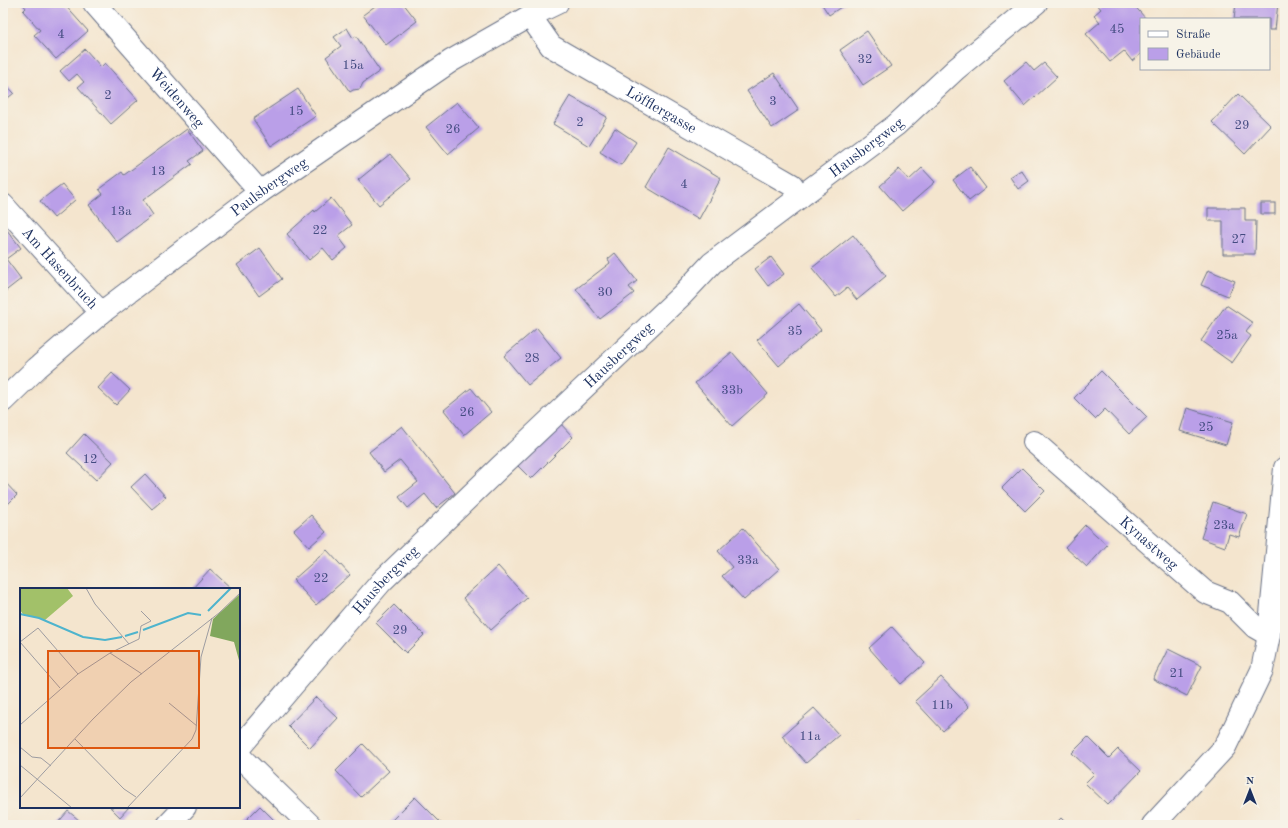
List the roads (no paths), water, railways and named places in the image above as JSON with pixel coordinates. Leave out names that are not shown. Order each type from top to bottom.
[{"type":"street","name":"Weidenweg","points":[[94,3],[260,192]]},
{"type":"street","name":"Paulsbergweg","points":[[3,401],[37,368],[101,313],[260,192],[451,61],[556,3]]},
{"type":"street","name":"Hausbergweg","points":[[240,747],[382,581],[682,295],[712,263],[896,125],[956,69],[1036,3]]},
{"type":"street","name":"Löfflergasse","points":[[530,16],[551,46],[792,185],[800,197]]},
{"type":"street","name":"Am Hasenbruch","points":[[3,205],[101,313]]},
{"type":"street","name":"Kynastweg","points":[[1034,442],[1204,592],[1230,602],[1255,627],[1269,635]]},
{"type":"street","points":[[1153,825],[1225,747],[1262,670],[1269,635],[1285,468]]},
{"type":"street","points":[[240,757],[310,825]]},
{"type":"street","points":[[168,825],[184,808]]}]
